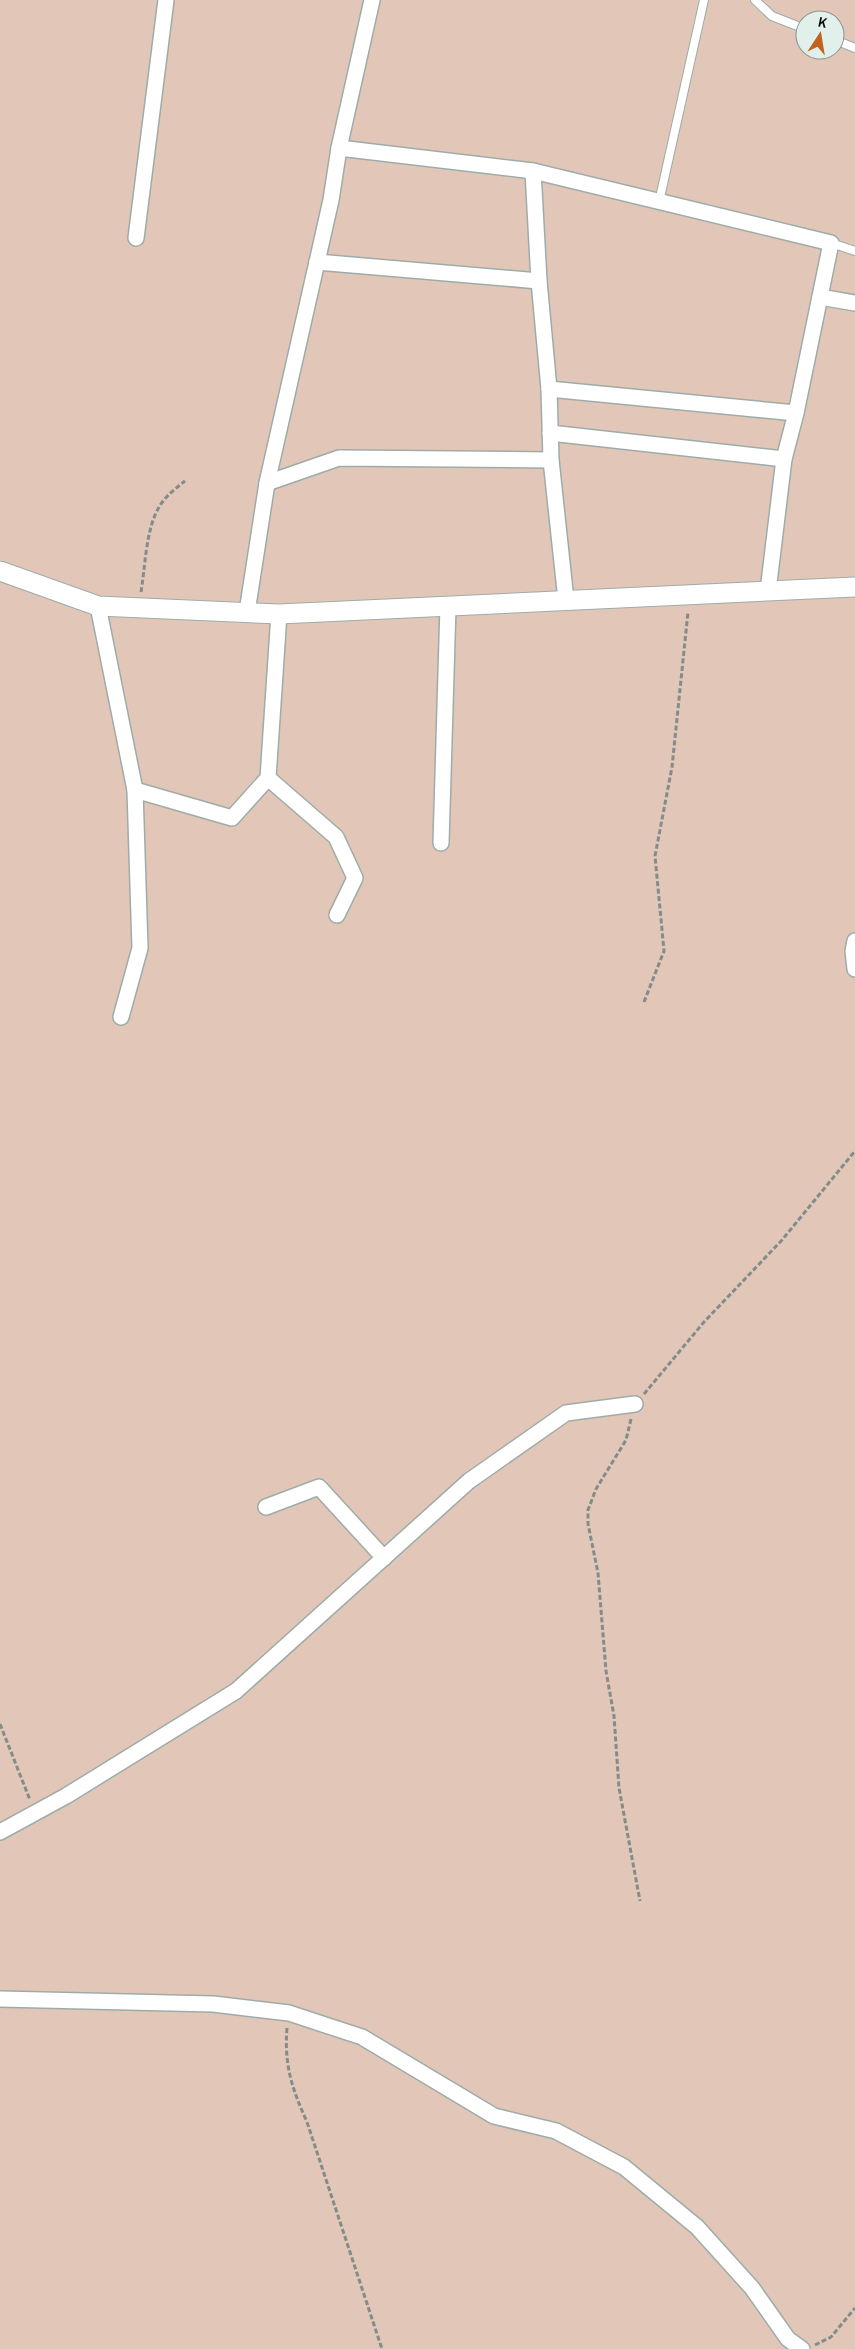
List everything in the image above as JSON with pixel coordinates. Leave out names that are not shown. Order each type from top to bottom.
[{"type":"street","points":[[136,238],[166,0]]},
{"type":"street","points":[[247,612],[267,483],[317,262],[339,148],[372,0]]},
{"type":"street","points":[[339,148],[533,171],[832,243],[796,412],[784,459],[768,591]]},
{"type":"street","points":[[533,171],[539,281],[549,389],[551,460],[566,600]]},
{"type":"street","points":[[317,262],[539,281]]},
{"type":"street","points":[[820,297],[855,303]]},
{"type":"street","points":[[549,389],[796,412]]},
{"type":"street","points":[[550,433],[784,459]]},
{"type":"street","points":[[267,483],[339,458],[551,460]]},
{"type":"street","points":[[0,572],[98,606],[280,614],[855,587]]},
{"type":"street","points":[[98,606],[135,790],[140,948],[121,1017]]},
{"type":"street","points":[[441,843],[448,606]]},
{"type":"street","points":[[135,790],[232,818],[268,778],[280,614]]},
{"type":"street","points":[[268,778],[336,837],[355,878],[336,915]]},
{"type":"street","points":[[855,941],[853,951],[855,969]]},
{"type":"street","points":[[0,1832],[66,1796],[236,1691],[469,1481],[566,1413],[635,1404]]},
{"type":"street","points":[[266,1507],[319,1487],[384,1558]]},
{"type":"street","points":[[0,1998],[213,2004],[289,2012],[362,2037],[494,2116],[556,2131],[624,2167],[697,2227],[752,2288],[788,2339],[800,2348]]},
{"type":"lane","points":[[659,202],[704,0]]},
{"type":"lane","points":[[755,0],[772,16],[795,25]]},
{"type":"lane","points":[[832,243],[855,251]]},
{"type":"path","points":[[139,608],[153,519],[164,500],[185,481]]},
{"type":"path","points":[[644,1002],[664,951],[655,856],[672,767],[689,594]]},
{"type":"path","points":[[640,1901],[619,1788],[614,1716],[606,1671],[598,1573],[588,1524],[588,1510],[596,1489],[626,1440],[635,1404],[704,1322],[782,1240],[855,1151]]},
{"type":"path","points":[[0,1724],[35,1812]]},
{"type":"path","points":[[289,2012],[286,2050],[292,2088],[307,2122],[382,2349]]},
{"type":"path","points":[[800,2348],[816,2345],[831,2337],[855,2308]]},
{"type":"shaded area","points":[[0,0],[855,0],[855,2349],[0,2349]]}]
